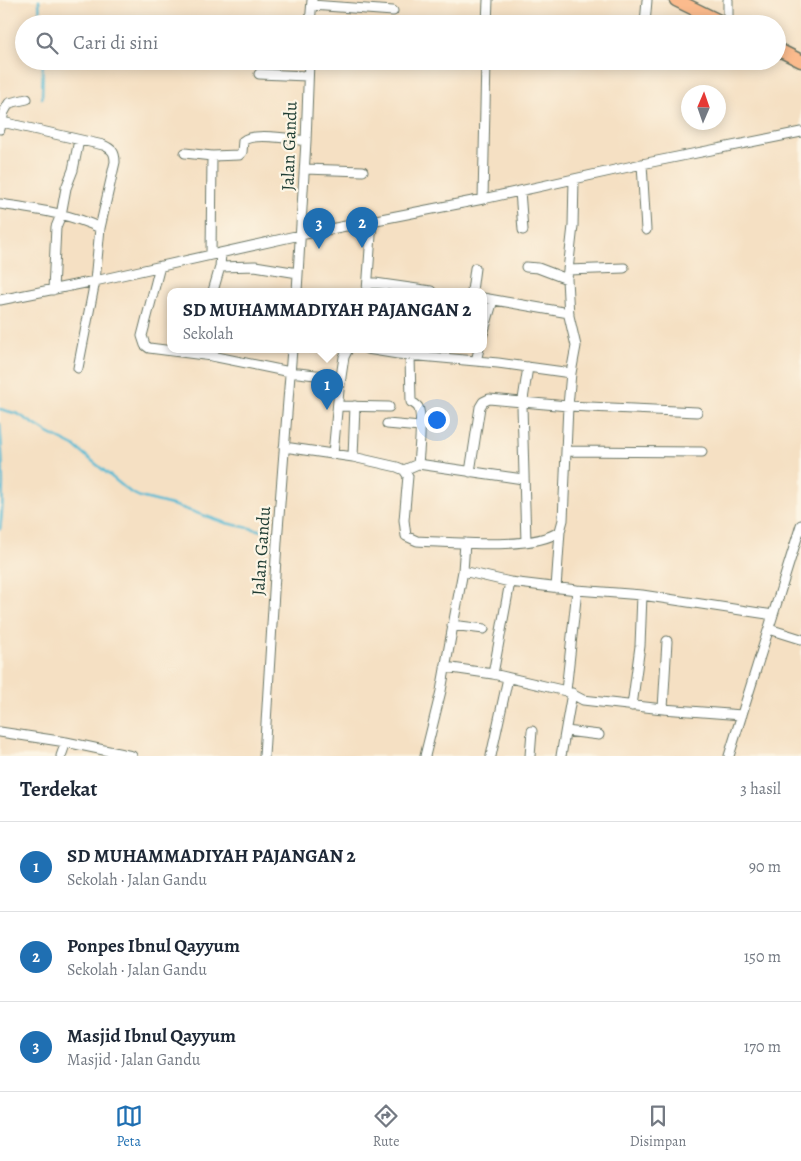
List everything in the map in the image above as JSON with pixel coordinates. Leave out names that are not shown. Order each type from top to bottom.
[{"type":"highway","points":[[676,0],[707,15]]},
{"type":"highway","points":[[786,54],[801,61]]},
{"type":"street","points":[[487,15],[488,0]]},
{"type":"street","points":[[646,15],[647,0]]},
{"type":"street","points":[[727,15],[728,0]]},
{"type":"street","points":[[311,15],[312,2],[393,11]]},
{"type":"street","name":"Jalan Gandu","points":[[297,288],[305,169],[308,70]]},
{"type":"street","points":[[483,199],[486,70]]},
{"type":"street","points":[[260,74],[308,76]]},
{"type":"street","points":[[27,99],[9,103],[4,112],[1,125],[103,145],[112,149],[115,154],[115,162],[100,228],[95,281],[78,368]]},
{"type":"street","points":[[0,300],[95,281],[300,235],[372,222],[801,132]]},
{"type":"street","points":[[185,153],[212,156],[239,155],[242,152],[243,141],[249,138],[266,137],[306,141]]},
{"type":"street","points":[[53,290],[56,227],[61,215],[66,188],[74,170],[79,140]]},
{"type":"street","points":[[211,255],[212,156]]},
{"type":"street","points":[[642,164],[646,230]]},
{"type":"street","points":[[305,169],[363,171]]},
{"type":"street","points":[[556,588],[560,531],[563,520],[568,406],[576,346],[569,313],[568,275],[574,179]]},
{"type":"street","points":[[520,191],[523,230]]},
{"type":"street","points":[[0,204],[61,215],[90,222],[100,228]]},
{"type":"street","points":[[372,222],[367,287],[382,288]]},
{"type":"street","points":[[215,288],[221,253]]},
{"type":"street","points":[[160,266],[142,336],[144,345],[149,348],[167,350]]},
{"type":"street","points":[[220,267],[254,266],[298,273]]},
{"type":"street","points":[[526,267],[568,275],[624,268]]},
{"type":"street","points":[[473,288],[476,268]]},
{"type":"street","points":[[487,299],[569,313]]},
{"type":"street","points":[[487,320],[493,300]]},
{"type":"street","points":[[188,353],[290,372],[341,378]]},
{"type":"street","name":"Jalan Gandu","points":[[264,756],[292,353]]},
{"type":"street","points":[[333,454],[341,378],[346,353]]},
{"type":"street","points":[[396,353],[572,373]]},
{"type":"street","points":[[476,361],[478,353]]},
{"type":"street","points":[[410,355],[411,402],[418,406],[420,413],[418,464]]},
{"type":"street","points":[[526,542],[522,402],[528,367]]},
{"type":"street","points":[[470,472],[480,407],[483,402],[489,399],[568,406],[697,412]]},
{"type":"street","points":[[338,406],[389,407]]},
{"type":"street","points":[[353,456],[355,406]]},
{"type":"street","points":[[387,424],[420,427]]},
{"type":"street","points":[[284,447],[353,456],[404,470],[408,476],[404,520],[406,536],[418,541],[513,543],[551,537],[560,531]]},
{"type":"street","points":[[567,451],[702,452]]},
{"type":"street","points":[[404,470],[418,464],[523,480]]},
{"type":"street","points":[[729,756],[801,525]]},
{"type":"street","points":[[425,756],[445,667],[463,571],[465,543]]},
{"type":"street","points":[[463,571],[510,582],[642,595],[773,616]]},
{"type":"street","points":[[493,674],[510,582]]},
{"type":"street","points":[[561,756],[566,731],[577,590]]},
{"type":"street","points":[[632,706],[640,646],[642,595]]},
{"type":"street","points":[[452,625],[484,629]]},
{"type":"street","points":[[769,629],[801,639]]},
{"type":"street","points":[[663,709],[667,641]]},
{"type":"street","points":[[445,667],[493,674],[569,692],[583,700],[742,715]]},
{"type":"street","points":[[491,756],[508,678]]},
{"type":"street","points":[[530,756],[532,731]]},
{"type":"street","points":[[566,731],[599,735]]},
{"type":"street","points":[[0,732],[66,742],[132,756]]},
{"type":"street","points":[[61,756],[66,742]]},
{"type":"waterway","points":[[39,0],[40,15]]},
{"type":"waterway","points":[[42,98],[43,70]]},
{"type":"waterway","points":[[0,409],[18,414],[48,433],[74,446],[130,492],[140,497],[176,506],[226,523],[268,532]]},
{"type":"waterway","points":[[0,424],[3,477],[0,529]]},
{"type":"place","name":"Ponpes Ibnul Qayyum","points":[[362,248]]},
{"type":"place","name":"Masjid Ibnul Qayyum","points":[[319,249]]},
{"type":"place","name":"SD MUHAMMADIYAH PAJANGAN 2","points":[[327,410]]}]
